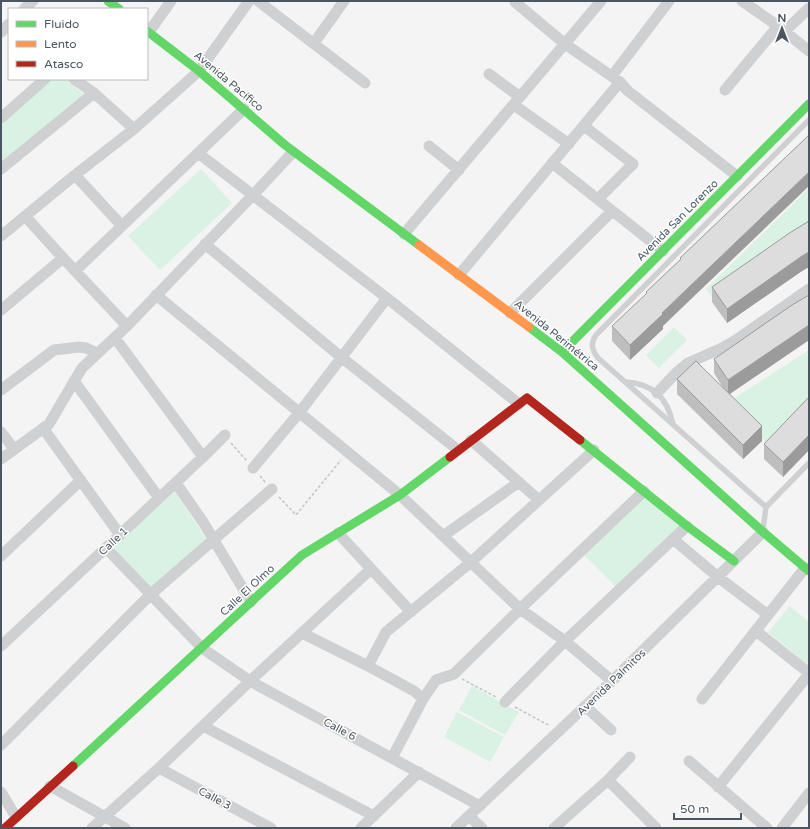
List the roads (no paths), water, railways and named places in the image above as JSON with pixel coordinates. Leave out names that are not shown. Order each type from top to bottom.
[{"type":"street","points":[[25,8],[33,1]]},
{"type":"street","points":[[108,1],[118,8]]},
{"type":"street","points":[[148,31],[171,1]]},
{"type":"street","points":[[1,236],[134,129],[199,70],[249,1]]},
{"type":"street","points":[[258,1],[365,83]]},
{"type":"street","points":[[314,44],[344,1]]},
{"type":"street","points":[[516,1],[515,2],[565,44],[616,79],[628,91],[737,176]]},
{"type":"street","points":[[404,234],[601,1]]},
{"type":"street","points":[[459,275],[584,126],[669,1]]},
{"type":"street","points":[[742,1],[782,28],[809,51]]},
{"type":"street","points":[[725,90],[782,28],[809,8]]},
{"type":"street","name":"Avenida Pacífico","points":[[148,31],[199,70],[293,152]]},
{"type":"street","points":[[489,74],[517,101],[569,144]]},
{"type":"street","points":[[1,118],[44,80]]},
{"type":"street","points":[[75,80],[94,93],[134,129]]},
{"type":"street","points":[[1,169],[94,93]]},
{"type":"street","name":"Avenida San Lorenzo","points":[[562,352],[737,176],[806,117],[809,104]]},
{"type":"street","points":[[75,271],[244,109]]},
{"type":"street","points":[[584,126],[632,164],[598,199]]},
{"type":"street","points":[[429,146],[459,170]]},
{"type":"street","points":[[1,459],[49,424],[82,368],[128,326],[293,152]]},
{"type":"street","name":"Avenida Perimétrica","points":[[293,152],[562,352],[763,532],[807,569]]},
{"type":"street","points":[[198,153],[254,194],[387,298],[523,401],[594,450],[687,526],[734,561]]},
{"type":"street","points":[[552,163],[663,251]]},
{"type":"street","points":[[75,175],[122,226]]},
{"type":"street","points":[[510,313],[612,211]]},
{"type":"street","points":[[26,216],[62,258],[128,326]]},
{"type":"street","points":[[205,244],[341,357],[458,450]]},
{"type":"street","points":[[1,310],[62,258]]},
{"type":"street","points":[[657,393],[688,363],[720,350],[809,289]]},
{"type":"street","points":[[156,295],[400,495],[520,609],[565,641],[612,681]]},
{"type":"street","points":[[253,468],[299,412],[387,298]]},
{"type":"street","points":[[115,338],[203,457]]},
{"type":"street","points":[[1,390],[54,350],[79,347],[86,348],[97,353]]},
{"type":"street","points":[[74,381],[159,498]]},
{"type":"street","name":"Calle El Olmo","points":[[5,828],[302,555],[400,495],[523,401]]},
{"type":"street","points":[[43,428],[120,535]]},
{"type":"street","points":[[1,432],[14,449]]},
{"type":"street","name":"Calle 1","points":[[1,646],[176,483],[225,435]]},
{"type":"street","points":[[471,440],[539,500]]},
{"type":"street","points":[[368,666],[386,632],[471,562],[594,450]]},
{"type":"street","points":[[1,556],[81,480]]},
{"type":"street","points":[[443,536],[519,482]]},
{"type":"street","points":[[176,483],[251,602]]},
{"type":"street","points":[[1,745],[151,594],[272,489]]},
{"type":"street","points":[[392,758],[423,699],[436,680],[454,674],[644,491]]},
{"type":"street","points":[[505,702],[565,641],[687,526]]},
{"type":"street","name":"Avenida Palmitos","points":[[456,828],[612,681],[763,532]]},
{"type":"street","points":[[338,533],[411,612]]},
{"type":"street","points":[[673,538],[718,577],[768,615]]},
{"type":"street","name":"Calle 6","points":[[106,548],[202,648],[250,681],[480,806]]},
{"type":"street","points":[[92,828],[159,768],[371,569]]},
{"type":"street","points":[[702,699],[768,615],[807,569]]},
{"type":"street","points":[[718,787],[809,673],[756,631]]},
{"type":"street","points":[[302,633],[368,666],[414,692],[423,699]]},
{"type":"street","points":[[585,706],[611,730]]},
{"type":"street","points":[[203,726],[374,816]]},
{"type":"street","points":[[559,827],[630,757]]},
{"type":"street","points":[[689,761],[768,828]]},
{"type":"street","name":"Calle 3","points":[[159,768],[271,828]]},
{"type":"street","points":[[361,828],[419,772]]},
{"type":"street","points":[[608,780],[656,828]]},
{"type":"street","points":[[50,786],[125,828]]},
{"type":"street","points":[[1,792],[16,818]]},
{"type":"street","points":[[782,828],[809,793]]},
{"type":"street","points":[[470,816],[482,828]]},
{"type":"lane","points":[[766,507],[626,382],[594,352],[592,346],[596,335],[806,117]]},
{"type":"lane","points":[[626,382],[647,386],[657,393],[665,402],[674,425]]},
{"type":"lane","points":[[763,532],[766,507],[809,463]]}]
